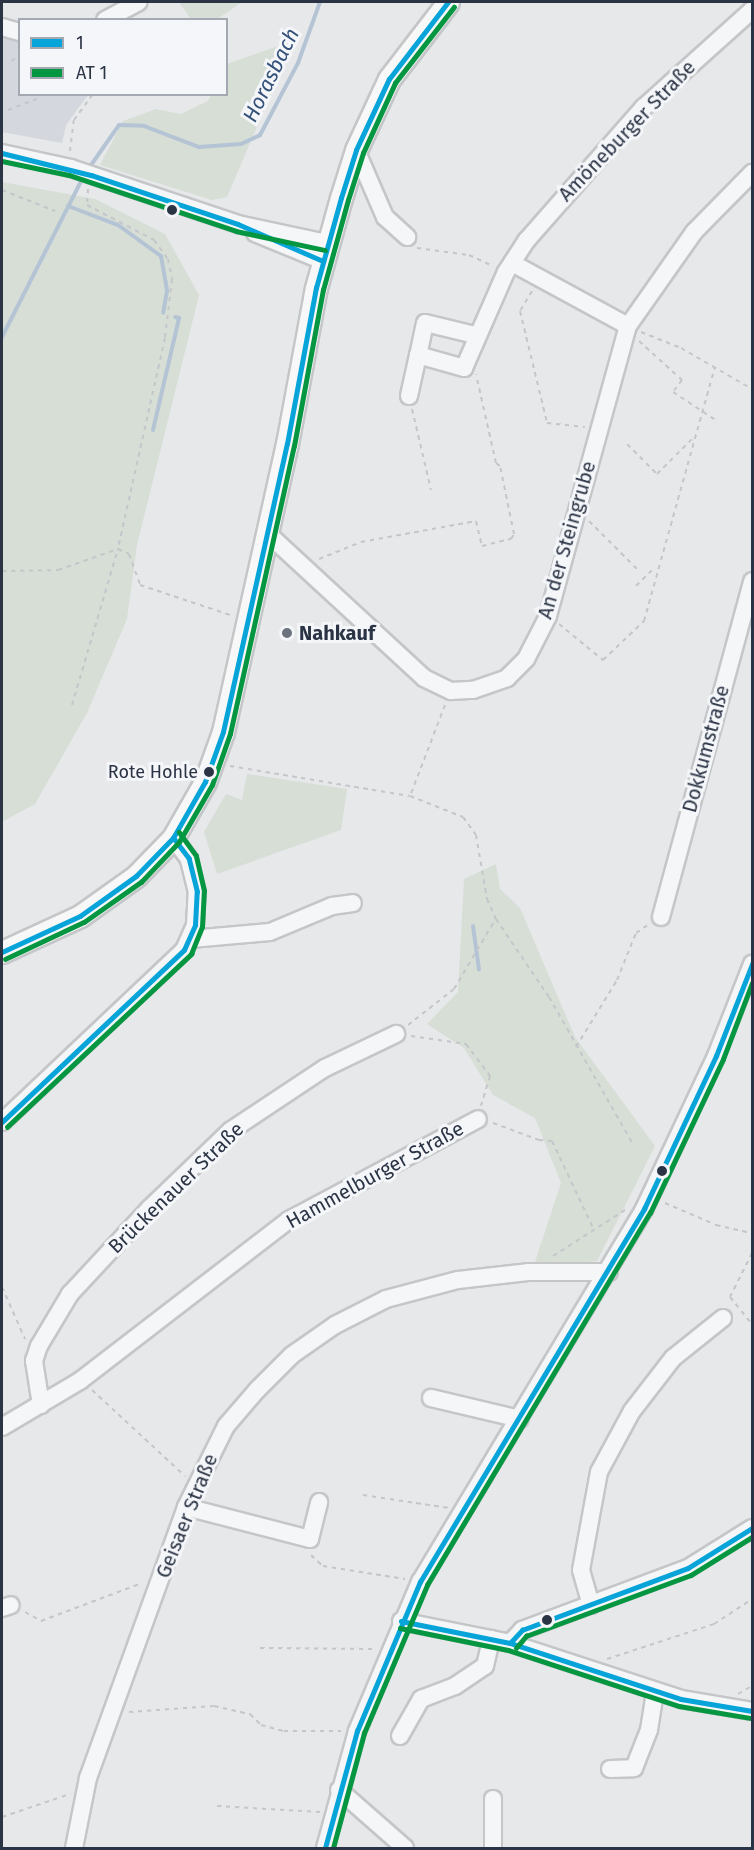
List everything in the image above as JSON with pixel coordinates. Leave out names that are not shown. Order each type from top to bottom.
[{"type":"main road","points":[[2,952],[95,907],[136,876],[173,838],[213,763],[267,532],[325,252],[356,150],[389,79],[448,2]]},
{"type":"street","points":[[109,18],[139,2]]},
{"type":"street","name":"Amöneburger Straße","points":[[465,365],[475,335],[509,267],[573,184],[644,107],[753,10]]},
{"type":"street","points":[[2,27],[18,31]]},
{"type":"street","points":[[356,150],[385,217],[407,237]]},
{"type":"street","points":[[2,153],[71,168],[325,252]]},
{"type":"street","name":"An der Steingrube","points":[[451,691],[473,690],[507,678],[526,659],[548,616],[627,331],[694,232],[753,173]]},
{"type":"street","points":[[509,267],[539,278],[627,331]]},
{"type":"street","points":[[409,396],[425,323],[475,335]]},
{"type":"street","points":[[418,355],[464,368],[465,365]]},
{"type":"street","points":[[267,532],[391,651],[424,678],[451,691]]},
{"type":"street","name":"Dokkumstraße","points":[[661,917],[753,581]]},
{"type":"street","points":[[2,1122],[170,966],[190,939],[196,916],[195,881],[189,859],[173,838]]},
{"type":"street","points":[[190,939],[270,932],[332,906],[353,903]]},
{"type":"street","points":[[325,1848],[357,1731],[401,1621],[460,1510],[609,1272],[650,1197],[716,1056],[753,964]]},
{"type":"street","name":"Brückenauer Straße","points":[[34,1360],[70,1294],[150,1208],[230,1131],[325,1068],[396,1034]]},
{"type":"street","name":"Hammelburger Straße","points":[[2,1427],[81,1380],[289,1220],[485,1121]]},
{"type":"street","name":"Geisaer Straße","points":[[74,1848],[86,1788],[145,1615],[163,1575],[195,1485],[226,1426],[241,1408],[292,1355],[335,1325],[386,1299],[458,1280],[528,1272],[609,1272]]},
{"type":"street","points":[[591,1605],[581,1570],[599,1472],[632,1411],[673,1358],[723,1318]]},
{"type":"street","points":[[34,1360],[41,1405]]},
{"type":"street","points":[[431,1398],[519,1419]]},
{"type":"street","points":[[186,1507],[310,1539],[319,1502]]},
{"type":"street","points":[[510,1643],[522,1630],[688,1568],[753,1528]]},
{"type":"street","points":[[401,1621],[510,1643],[655,1690],[742,1712],[753,1711]]},
{"type":"street","points":[[400,1736],[421,1699],[455,1686],[485,1666],[491,1640]]},
{"type":"street","points":[[610,1769],[634,1768],[649,1730],[655,1690]]},
{"type":"street","points":[[339,1790],[405,1848]]},
{"type":"street","points":[[493,1799],[493,1848]]},
{"type":"path","points":[[11,61],[18,57]]},
{"type":"path","points":[[71,168],[74,120],[92,96]]},
{"type":"path","points":[[8,110],[37,99]]},
{"type":"path","points":[[2,190],[55,211]]},
{"type":"path","points":[[72,705],[118,549],[165,338],[172,279],[168,259],[154,240],[87,205]]},
{"type":"path","points":[[407,237],[412,247],[469,255],[509,267]]},
{"type":"path","points":[[539,278],[520,311],[547,423],[600,428]]},
{"type":"path","points":[[627,331],[715,367],[753,389]]},
{"type":"path","points":[[627,331],[645,344],[682,380],[673,392],[717,421]]},
{"type":"path","points":[[302,566],[361,542],[476,521],[482,546],[512,539],[514,534],[510,511],[478,376],[465,365]]},
{"type":"path","points":[[548,616],[603,660],[644,621],[657,566],[715,367]]},
{"type":"path","points":[[409,396],[431,490]]},
{"type":"path","points":[[627,444],[657,474],[694,437]]},
{"type":"path","points":[[577,509],[638,570]]},
{"type":"path","points":[[2,571],[58,570],[118,549],[129,554],[140,585],[247,621]]},
{"type":"path","points":[[636,586],[657,566]]},
{"type":"path","points":[[410,796],[451,691]]},
{"type":"path","points":[[213,763],[410,796],[463,817],[476,836],[486,876],[487,899],[496,919],[549,997],[633,1144]]},
{"type":"path","points":[[576,1047],[616,980],[636,933],[661,917]]},
{"type":"path","points":[[396,1034],[454,989],[496,919]]},
{"type":"path","name":"Hammelburger Straße","points":[[396,1034],[466,1044],[490,1076],[485,1121]]},
{"type":"path","points":[[485,1121],[539,1140],[552,1141],[594,1230]]},
{"type":"path","points":[[650,1197],[716,1225],[753,1233]]},
{"type":"path","points":[[528,1272],[624,1208]]},
{"type":"path","points":[[753,1253],[730,1297],[753,1324]]},
{"type":"path","points":[[2,1287],[34,1360]]},
{"type":"path","points":[[81,1380],[195,1485]]},
{"type":"path","points":[[363,1495],[460,1510]]},
{"type":"path","points":[[6,1607],[41,1621],[163,1575]]},
{"type":"path","points":[[595,1671],[604,1659],[714,1624],[753,1599]]},
{"type":"path","points":[[260,1648],[390,1649]]},
{"type":"path","points":[[111,1713],[214,1706],[244,1712],[261,1725],[284,1731],[357,1731]]},
{"type":"path","points":[[244,1712],[246,1706]]},
{"type":"path","points":[[2,1818],[86,1788]]},
{"type":"path","points":[[217,1806],[333,1812]]},
{"type":"shaded area","points":[[179,2],[242,2],[219,18],[190,18]]},
{"type":"shaded area","points":[[298,31],[227,197],[212,200],[100,165],[123,121],[156,109],[181,114],[208,101],[210,96],[228,96],[228,64],[284,44]]},
{"type":"shaded area","points":[[2,36],[18,40],[18,96],[87,96],[66,125],[62,143],[2,132]]},
{"type":"shaded area","points":[[2,182],[95,199],[165,234],[199,295],[137,545],[127,619],[87,713],[35,804],[2,822]]},
{"type":"shaded area","points":[[247,774],[347,789],[341,830],[217,874],[204,832],[226,794],[242,800]]},
{"type":"shaded area","points":[[496,864],[500,889],[520,908],[575,1037],[655,1146],[597,1261],[533,1268],[561,1183],[535,1118],[493,1095],[464,1048],[427,1024],[458,992],[464,879]]},
{"type":"waterway","name":"Horasbach","points":[[89,168],[119,125],[144,126],[199,147],[241,144],[260,135],[298,63],[320,2]]},
{"type":"waterway","name":"Horasbach","points":[[2,337],[83,177]]},
{"type":"waterway","points":[[68,206],[118,225],[161,256],[167,291],[163,313]]},
{"type":"waterway","points":[[153,430],[179,318],[175,317]]},
{"type":"waterway","points":[[473,926],[479,970]]},
{"type":"transit line","name":"1","points":[[2,952],[80,916],[136,876],[173,838],[205,782],[223,732],[287,444],[316,288],[341,198],[356,150],[389,79],[448,2]]},
{"type":"transit line","points":[[5,959],[84,922],[141,882],[179,842],[212,785],[230,734],[294,446],[323,290],[348,200],[363,153],[395,83],[454,7]]},
{"type":"transit line","name":"1","points":[[2,153],[91,175],[238,224],[323,261]]},
{"type":"transit line","points":[[2,161],[69,175],[236,231],[325,250]]},
{"type":"transit line","points":[[7,1127],[191,954],[202,927],[204,891],[196,856],[179,833]]},
{"type":"transit line","name":"1","points":[[2,1122],[184,950],[195,925],[197,892],[189,859],[173,838]]},
{"type":"transit line","name":"1","points":[[325,1848],[357,1731],[420,1582],[644,1209],[716,1056],[752,964]]},
{"type":"transit line","points":[[333,1848],[364,1733],[427,1585],[650,1213],[723,1059],[752,983]]},
{"type":"transit line","name":"1","points":[[510,1643],[522,1630],[688,1568],[752,1528]]},
{"type":"transit line","points":[[516,1648],[526,1636],[691,1575],[752,1537]]},
{"type":"transit line","name":"1","points":[[401,1621],[510,1643],[681,1699],[752,1711]]},
{"type":"transit line","points":[[400,1628],[508,1650],[679,1706],[751,1718]]},
{"type":"place","name":"Nahkauf","points":[[287,633]]},
{"type":"place","name":"Rote Hohle","points":[[209,772]]}]
